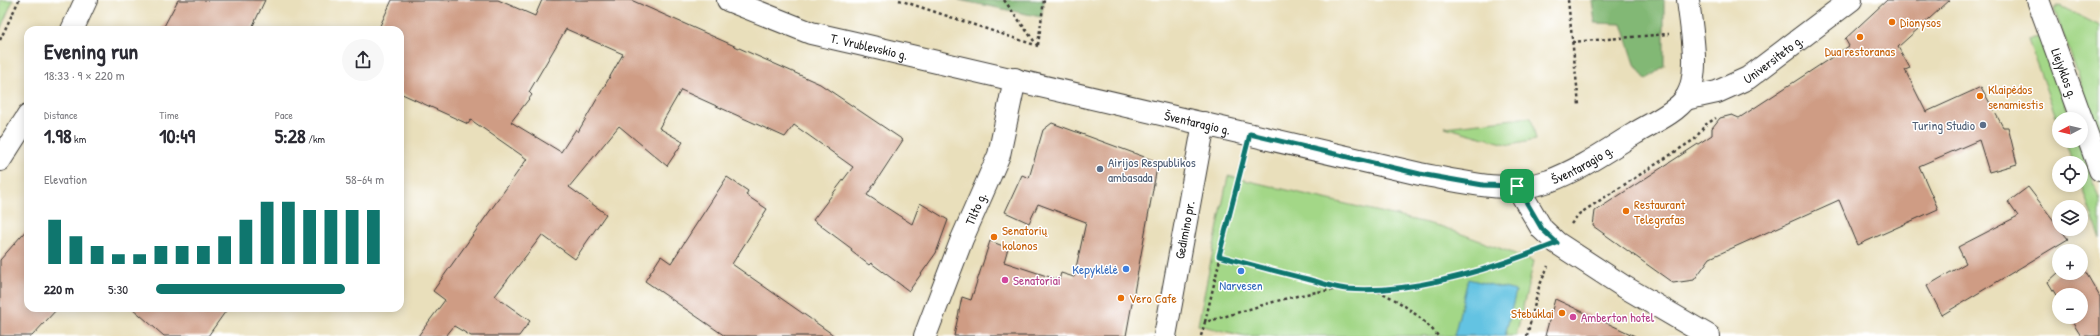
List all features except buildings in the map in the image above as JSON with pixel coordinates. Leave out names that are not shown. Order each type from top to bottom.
[{"type":"main road","points":[[74,26],[86,0]]},
{"type":"main road","name":"T. Vrublevskio g.","points":[[728,0],[811,33],[1015,79]]},
{"type":"main road","points":[[1685,99],[1689,90],[1694,57],[1688,0]]},
{"type":"main road","name":"Universiteto g.","points":[[1685,99],[1717,92],[1748,78],[1851,0]]},
{"type":"main road","name":"Liejyklos g.","points":[[2038,0],[2100,170]]},
{"type":"main road","name":"Šventaragio g.","points":[[1015,79],[1420,174],[1483,185],[1517,186],[1548,181],[1566,174],[1663,116],[1685,99]]},
{"type":"main road","name":"Tilto g.","points":[[925,336],[962,239],[999,155],[1015,79]]},
{"type":"main road","points":[[0,160],[24,122]]},
{"type":"main road","name":"Gedimino pr.","points":[[1165,336],[1204,124]]},
{"type":"main road","points":[[1517,186],[1542,229],[1557,243],[1622,286],[1709,336]]},
{"type":"path","points":[[0,40],[19,0]]},
{"type":"path","points":[[899,0],[1038,46]]},
{"type":"path","points":[[1004,0],[1038,46]]},
{"type":"path","points":[[1038,46],[1044,0]]},
{"type":"path","points":[[1568,0],[1579,105]]},
{"type":"path","points":[[1572,42],[1675,33]]},
{"type":"path","points":[[1527,336],[1539,287],[1557,243],[1579,214],[1696,139],[1705,125],[1717,117]]},
{"type":"path","points":[[1201,336],[1219,256],[1250,134]]},
{"type":"path","points":[[1205,322],[1297,296],[1344,289],[1374,289],[1414,286],[1450,279],[1531,254],[1557,243]]},
{"type":"path","points":[[1219,256],[1344,289]]},
{"type":"path","points":[[1374,289],[1412,312],[1428,324],[1438,336]]},
{"type":"green space","points":[[0,0],[13,0],[0,30]]},
{"type":"green space","points":[[959,0],[1044,0],[1041,17]]},
{"type":"green space","points":[[1592,0],[1664,0],[1664,66],[1646,80],[1635,64],[1622,24],[1595,23]]},
{"type":"green space","points":[[2060,6],[2100,26],[2100,135],[2054,9]]},
{"type":"green space","points":[[2041,36],[2068,112],[2054,112],[2028,40]]},
{"type":"green space","points":[[1531,117],[1536,140],[1510,145],[1445,127]]},
{"type":"green space","points":[[2068,148],[2081,148],[2084,156],[2070,156]]},
{"type":"green space","points":[[2088,168],[2100,201],[2100,239],[2088,205],[2088,200],[2086,200],[2083,192],[2088,192]]},
{"type":"green space","points":[[1228,176],[1443,227],[1534,261],[1516,336],[1245,336],[1198,325]]},
{"type":"water","points":[[1468,279],[1516,291],[1505,336],[1454,336]]},
{"type":"place","name":"Dionysos","points":[[1892,22]]},
{"type":"place","name":"Dua restoranas","points":[[1860,37]]},
{"type":"place","name":"Klaipėdos senamiestis","points":[[1980,96]]},
{"type":"place","name":"Turing Studio","points":[[1983,125]]},
{"type":"place","name":"Airijos Respublikos ambasada","points":[[1100,169]]},
{"type":"place","name":"Restaurant Telegrafas","points":[[1626,211]]},
{"type":"place","name":"Senatorių kolonos","points":[[994,237]]},
{"type":"place","name":"Kepyklėlė","points":[[1126,269]]},
{"type":"place","name":"Narvesen","points":[[1241,271]]},
{"type":"place","name":"Senatoriai","points":[[1005,280]]},
{"type":"place","name":"Vero Cafe","points":[[1121,298]]},
{"type":"place","name":"Stebuklai","points":[[1562,313]]},
{"type":"place","name":"Amberton hotel","points":[[1573,317]]},
{"type":"route","points":[[1250,134],[1420,174],[1483,185],[1517,186],[1542,229],[1557,243],[1531,254],[1450,279],[1414,286],[1374,289],[1344,289],[1219,256],[1250,134]]}]
